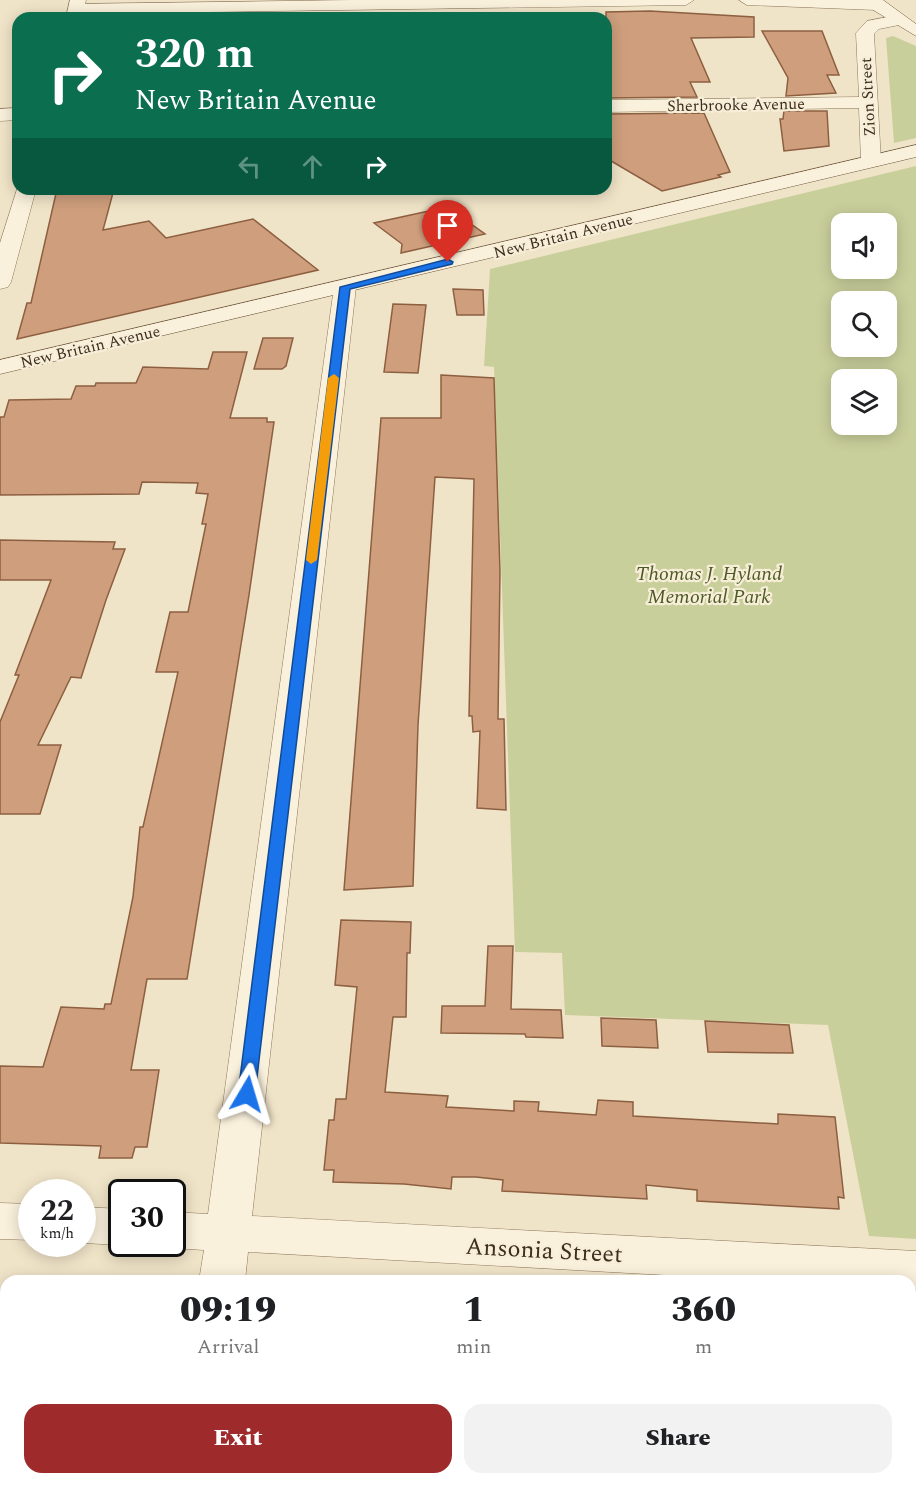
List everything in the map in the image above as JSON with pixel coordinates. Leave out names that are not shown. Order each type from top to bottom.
[{"type":"street","points":[[76,9],[687,0]]},
{"type":"street","points":[[747,0],[876,2],[897,20],[916,30]]},
{"type":"street","name":"Zion Street","points":[[865,33],[856,28],[855,15],[876,2]]},
{"type":"street","name":"Zion Street","points":[[871,162],[866,102],[865,33],[873,26],[897,20]]},
{"type":"street","name":"Sherbrooke Avenue","points":[[612,106],[866,102]]},
{"type":"street","name":"New Britain Avenue","points":[[0,367],[916,151]]},
{"type":"street","points":[[0,282],[24,195]]},
{"type":"street","points":[[223,1275],[230,1233],[345,287]]},
{"type":"street","points":[[0,1221],[18,1222]]},
{"type":"street","name":"Ansonia Street","points":[[186,1231],[916,1270]]},
{"type":"green space","points":[[893,36],[916,46],[916,138],[894,143],[886,38]]},
{"type":"green space","name":"Thomas J. Hyland Memorial Park","points":[[916,166],[916,1239],[869,1236],[828,1025],[565,1015],[562,953],[515,952],[494,367],[484,366],[490,269]]},
{"type":"building","points":[[650,11],[754,17],[754,37],[691,38],[710,82],[690,82],[697,97],[612,98],[612,12],[606,12]]},
{"type":"building","points":[[762,31],[822,31],[839,75],[827,75],[836,93],[786,96],[788,78]]},
{"type":"building","points":[[784,111],[827,111],[829,146],[784,151],[780,119],[783,119]]},
{"type":"building","points":[[704,113],[730,172],[718,175],[721,177],[662,191],[612,162],[612,114]]},
{"type":"building","points":[[56,195],[112,195],[103,230],[149,221],[166,238],[253,219],[318,270],[17,339],[27,303],[31,303]]},
{"type":"building","points":[[447,207],[485,234],[401,253],[402,244],[374,223]]},
{"type":"building","points":[[453,289],[483,290],[484,315],[457,315]]},
{"type":"building","points":[[393,304],[426,305],[418,373],[384,372]]},
{"type":"building","points":[[263,338],[293,338],[286,366],[282,369],[254,369]]},
{"type":"building","points":[[213,352],[247,352],[230,418],[267,418],[267,422],[274,422],[249,595],[187,979],[147,979],[131,1070],[159,1070],[147,1147],[135,1147],[132,1158],[99,1158],[101,1146],[0,1143],[0,1066],[43,1067],[61,1007],[104,1009],[105,1004],[111,1004],[133,897],[140,827],[143,827],[178,672],[156,672],[170,612],[188,612],[206,524],[202,524],[208,494],[196,493],[198,483],[142,482],[139,494],[0,495],[0,417],[4,417],[9,400],[71,399],[76,386],[95,386],[96,383],[136,383],[143,367],[208,369]]},
{"type":"building","points":[[441,375],[494,378],[500,572],[498,719],[504,719],[506,810],[477,808],[480,731],[473,732],[472,716],[469,716],[474,479],[435,477],[418,725],[413,886],[344,890],[381,418],[441,418]]},
{"type":"building","points":[[0,540],[115,542],[113,549],[125,549],[81,678],[71,677],[38,745],[61,745],[40,814],[0,814],[0,722],[19,675],[15,675],[51,580],[0,580]]},
{"type":"building","points":[[341,920],[411,922],[410,953],[407,953],[406,1017],[393,1017],[385,1092],[448,1096],[446,1107],[514,1111],[514,1101],[539,1102],[538,1111],[596,1115],[598,1100],[633,1102],[633,1116],[778,1124],[778,1114],[835,1117],[844,1198],[838,1197],[839,1209],[697,1201],[697,1190],[646,1185],[647,1199],[502,1191],[503,1180],[476,1177],[452,1177],[451,1189],[404,1184],[333,1182],[334,1170],[324,1170],[329,1120],[334,1120],[336,1099],[346,1099],[357,987],[335,985]]},
{"type":"building","points":[[488,946],[513,946],[511,1009],[561,1010],[563,1038],[526,1037],[525,1034],[441,1033],[442,1006],[485,1006]]},
{"type":"building","points":[[601,1018],[656,1020],[658,1048],[602,1046]]},
{"type":"building","points":[[705,1021],[789,1025],[793,1053],[708,1052]]},
{"type":"slow traffic","points":[[311,560],[334,378]]},
{"type":"route","points":[[247,1094],[345,287],[448,262]]}]
